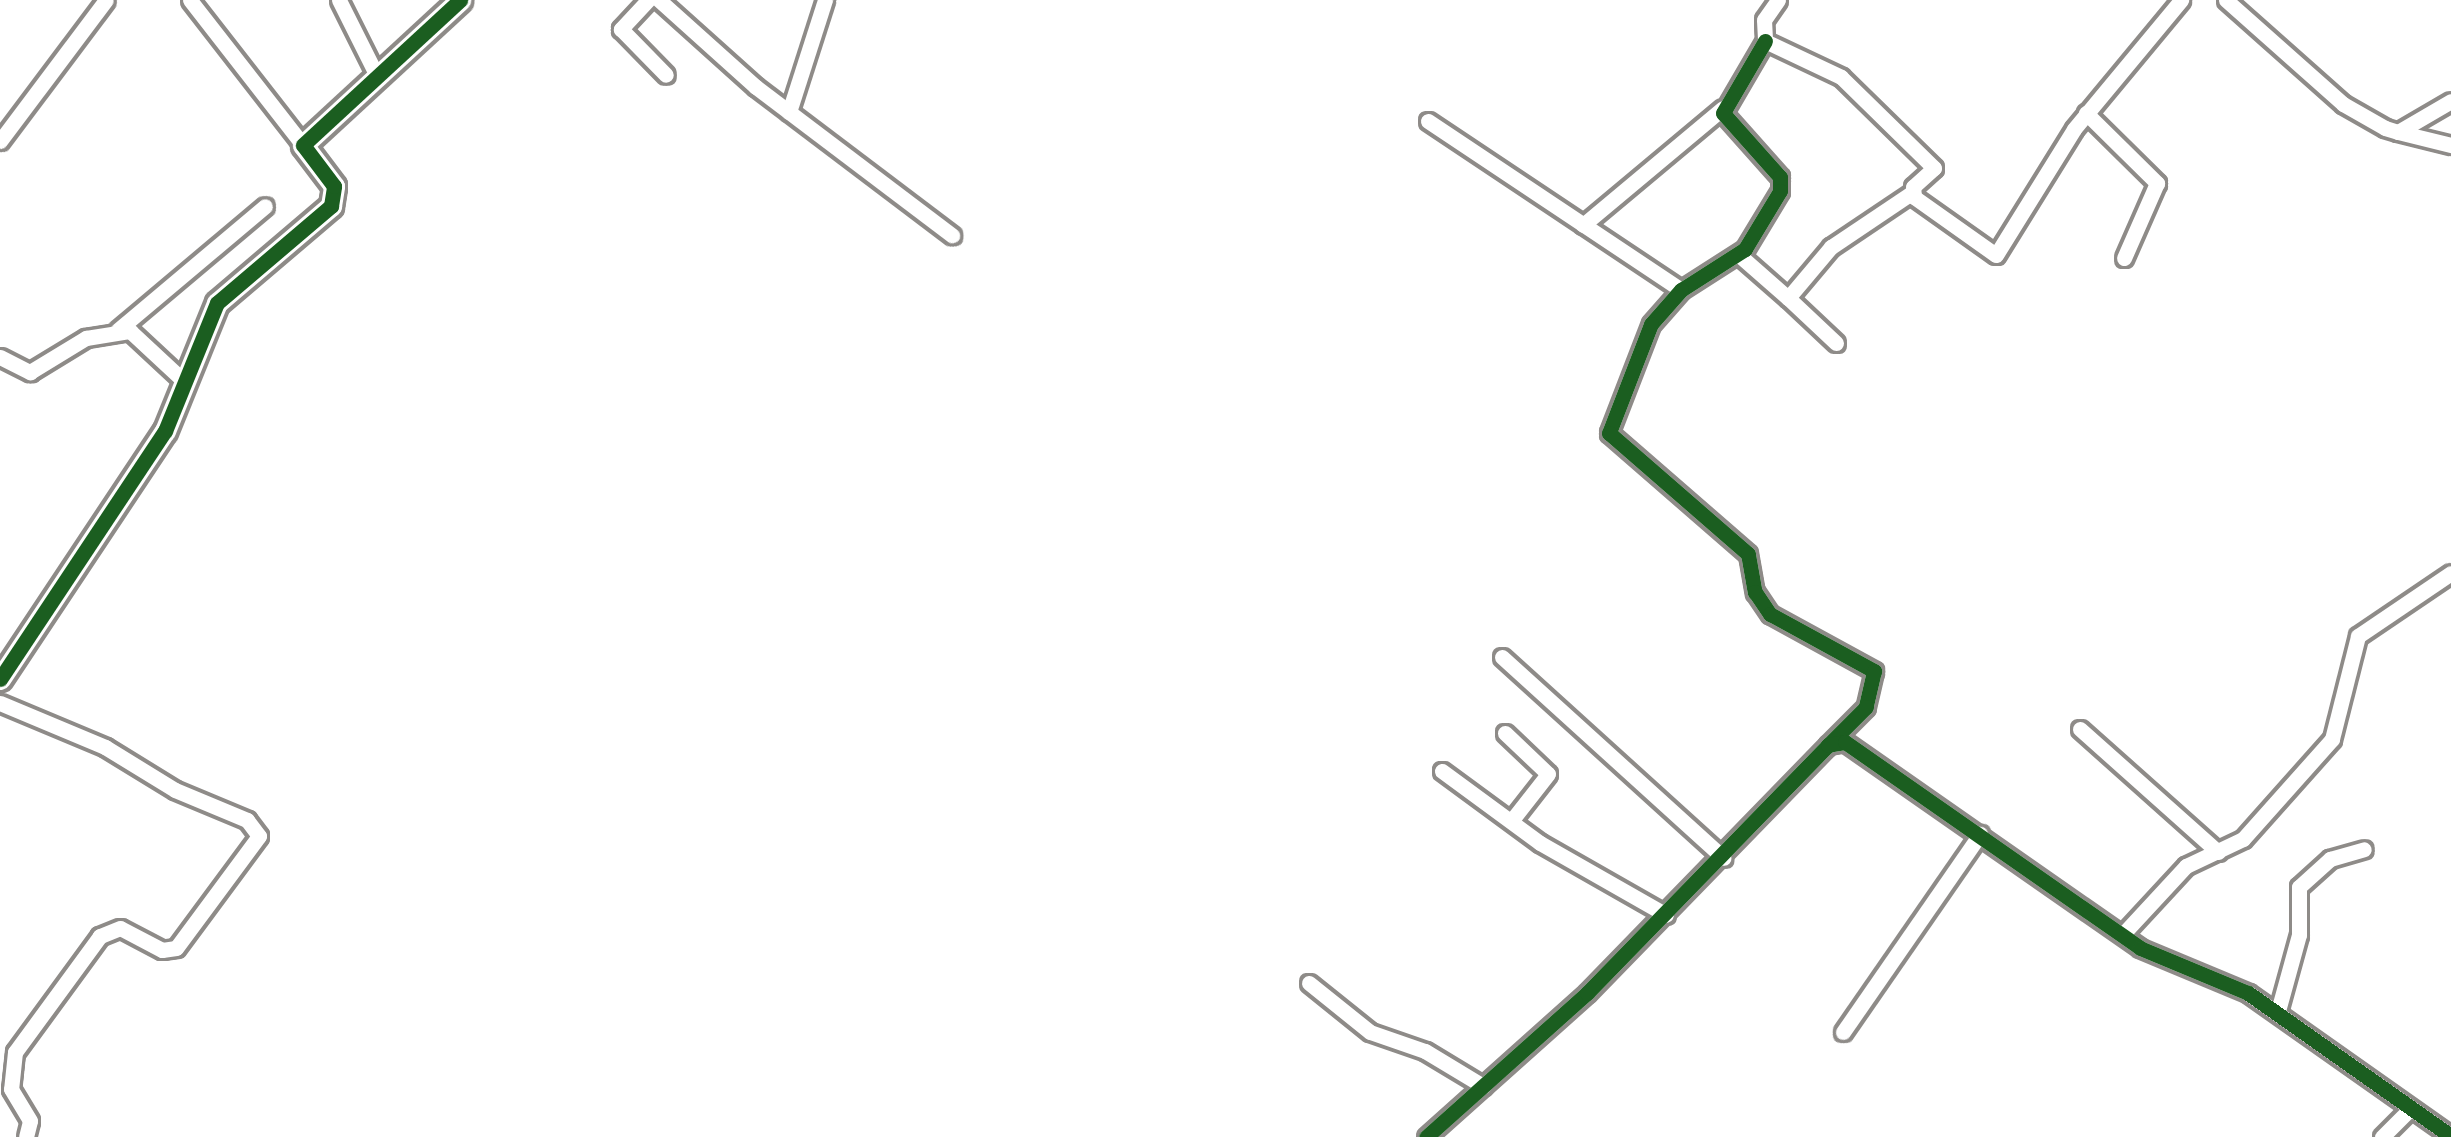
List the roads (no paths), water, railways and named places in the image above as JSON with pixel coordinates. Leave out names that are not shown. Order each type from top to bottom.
[{"type":"street","points":[[0,141],[106,0]]},
{"type":"street","points":[[0,679],[103,534],[186,383],[217,303],[331,206],[334,186],[190,0]]},
{"type":"street","points":[[339,0],[378,77]]},
{"type":"street","points":[[303,145],[460,0]]},
{"type":"street","points":[[648,0],[621,29],[666,75]]},
{"type":"street","points":[[659,0],[789,112],[952,235]]},
{"type":"street","points":[[789,112],[825,0]]},
{"type":"street","points":[[1582,224],[1723,108],[1765,41],[1764,20],[1778,0]]},
{"type":"street","points":[[1913,192],[1982,250],[2000,254],[2086,113],[2181,0]]},
{"type":"street","points":[[2226,0],[2343,104],[2398,132],[2451,146]]},
{"type":"street","points":[[1765,41],[1835,72],[1931,162],[1933,177],[1831,248],[1788,298]]},
{"type":"street","points":[[2398,132],[2451,101]]},
{"type":"street","points":[[1426,1137],[1724,858],[1871,699],[1874,671],[1770,614],[1755,592],[1748,554],[1611,438],[1638,345],[1681,290],[1739,255],[1782,182],[1726,124],[1723,108]]},
{"type":"street","points":[[2086,113],[2157,183],[2124,258]]},
{"type":"street","points":[[1428,121],[1681,290]]},
{"type":"street","points":[[0,357],[30,372],[86,338],[118,330],[265,206]]},
{"type":"street","points":[[1739,255],[1836,344]]},
{"type":"street","points":[[118,330],[141,335],[186,383]]},
{"type":"street","points":[[2123,934],[2186,866],[2242,839],[2332,739],[2358,636],[2451,574]]},
{"type":"street","points":[[1502,657],[1724,858]]},
{"type":"street","points":[[0,703],[105,747],[162,783],[247,820],[259,836],[176,948],[162,950],[120,928],[100,936],[15,1052],[11,1089],[30,1121],[26,1137]]},
{"type":"street","points":[[2080,729],[2218,852]]},
{"type":"street","points":[[1505,733],[1547,775],[1512,820]]},
{"type":"street","points":[[1828,745],[1861,748],[2123,934],[2278,1011],[2451,1136]]},
{"type":"street","points":[[1442,771],[1666,915]]},
{"type":"street","points":[[1843,1032],[1980,834]]},
{"type":"street","points":[[2278,1011],[2299,935],[2299,887],[2330,859],[2364,849]]},
{"type":"street","points":[[1309,983],[1370,1032],[1425,1051],[1483,1086]]},
{"type":"street","points":[[2382,1137],[2410,1109]]}]
